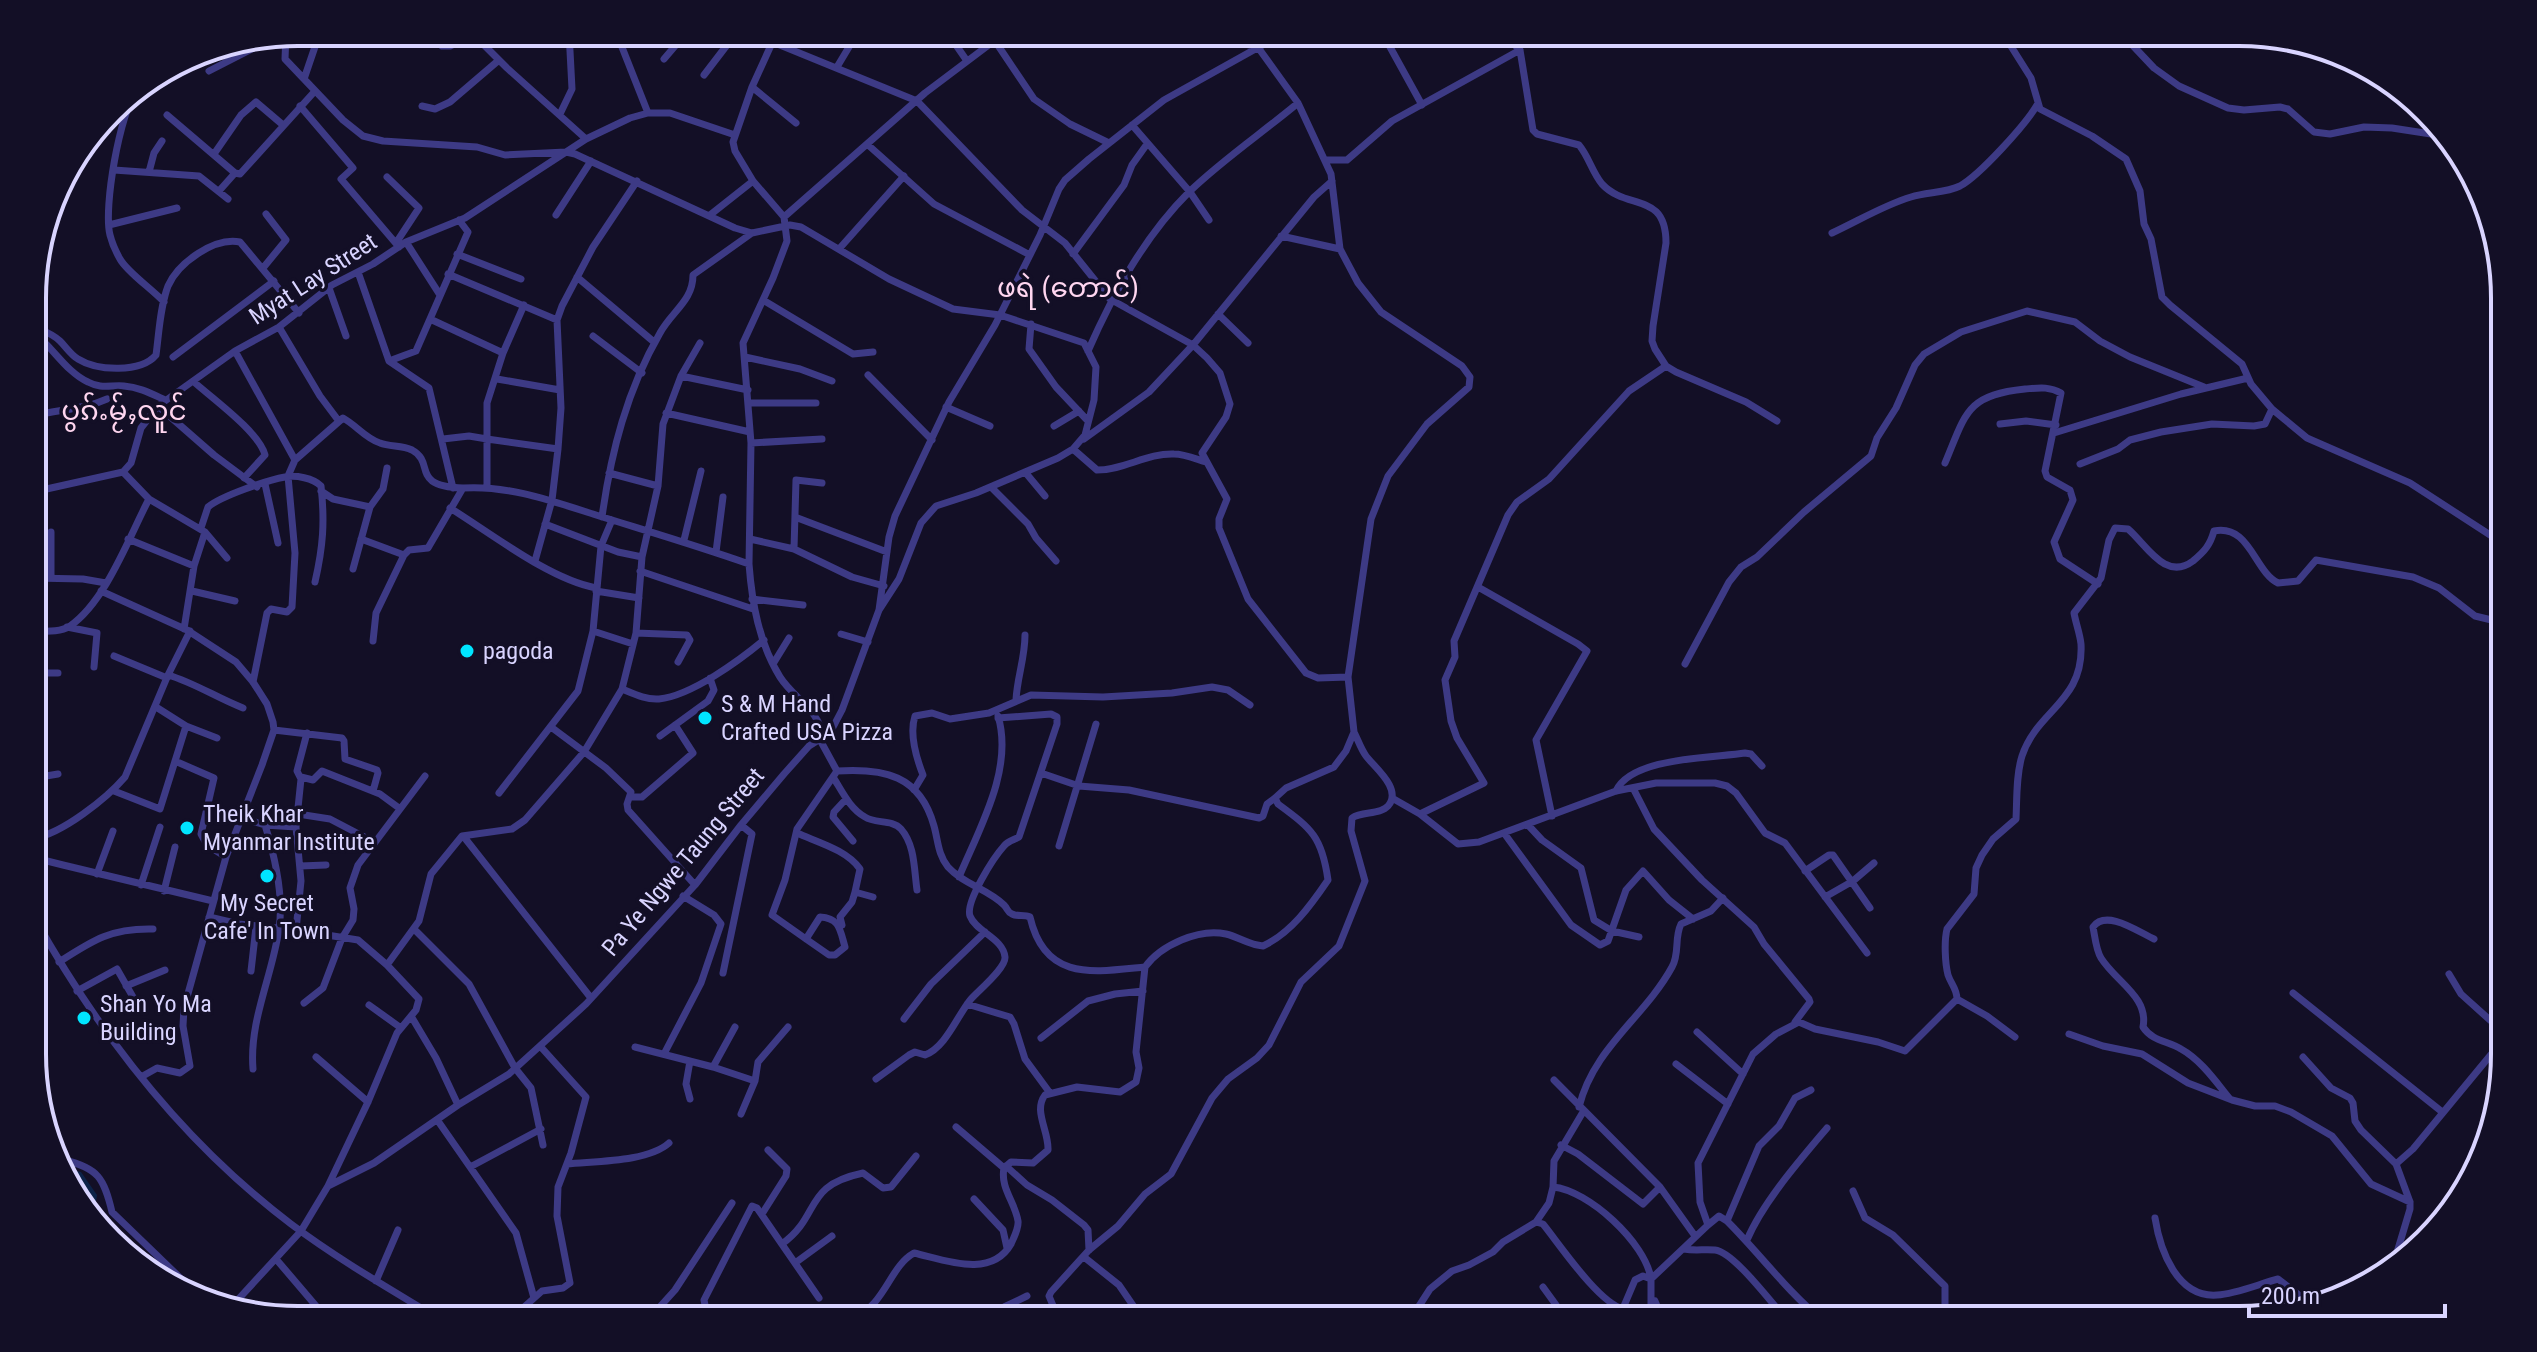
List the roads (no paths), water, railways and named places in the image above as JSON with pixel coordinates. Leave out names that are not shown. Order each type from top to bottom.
[{"type":"street","points":[[304,79],[315,46]]},
{"type":"street","points":[[485,46],[586,139]]},
{"type":"street","points":[[560,114],[572,89],[570,46]]},
{"type":"street","points":[[625,46],[648,113]]},
{"type":"street","points":[[664,59],[675,46]]},
{"type":"street","points":[[704,75],[726,46]]},
{"type":"street","points":[[772,46],[752,87],[735,135],[735,151],[753,181],[784,217],[787,241],[743,343],[751,443],[749,564],[753,609],[773,664],[789,689],[815,714],[822,726],[821,737],[846,799],[867,819],[900,828],[912,849],[917,890]]},
{"type":"street","points":[[779,46],[917,101],[1022,210],[1065,243],[1110,299],[1193,345],[1220,373],[1230,404],[1226,417],[1202,453],[1227,499],[1219,528],[1248,599],[1306,673],[1318,678],[1348,677]]},
{"type":"street","points":[[837,67],[850,46]]},
{"type":"street","points":[[957,46],[967,61]]},
{"type":"street","points":[[784,217],[917,101],[987,46]]},
{"type":"street","points":[[997,46],[1034,99],[1070,124],[1109,143]]},
{"type":"street","points":[[879,610],[895,516],[946,407],[1000,315],[1065,180],[1164,100],[1257,46],[1298,103],[1325,160],[1332,181],[1340,249],[1368,298],[1381,312],[1462,366],[1470,377],[1469,387],[1427,424],[1388,476],[1371,519],[1348,677],[1354,732],[1365,755],[1388,782],[1392,798],[1387,807],[1363,812],[1352,818],[1351,831],[1365,881],[1339,946],[1301,982],[1269,1045],[1228,1079],[1212,1098],[1171,1174],[1145,1194],[1118,1226],[1086,1253],[1049,1296],[1053,1306]]},
{"type":"street","points":[[1516,46],[1520,50],[1533,130],[1537,134],[1579,145],[1601,183],[1613,194],[1649,204],[1661,217],[1666,230],[1666,243],[1652,341],[1666,366],[1746,402],[1777,421]]},
{"type":"street","points":[[2011,46],[2031,78],[2037,105],[2045,113],[2092,136],[2126,159],[2140,191],[2144,224],[2151,239],[2162,297],[2242,364],[2248,378],[2272,409],[2307,438],[2410,483],[2491,536]]},
{"type":"street","points":[[2133,46],[2154,68],[2179,86],[2228,108],[2288,109],[2314,132],[2330,134],[2364,127],[2429,134]]},
{"type":"street","points":[[285,47],[285,59],[363,136],[383,141],[477,147],[505,155],[566,152],[752,233]]},
{"type":"street","points":[[1390,47],[1422,105]]},
{"type":"street","points":[[1325,160],[1347,160],[1392,121],[1520,50]]},
{"type":"street","points":[[209,71],[247,52]]},
{"type":"street","points":[[422,106],[435,109],[450,102],[499,60]]},
{"type":"street","points":[[752,87],[796,123]]},
{"type":"street","points":[[167,115],[240,174],[315,91]]},
{"type":"street","points":[[214,154],[241,115],[256,102],[283,125]]},
{"type":"street","points":[[1088,351],[1110,299],[1159,226],[1190,192],[1298,103]]},
{"type":"street","points":[[1832,233],[1896,202],[1956,188],[1971,179],[2030,118],[2037,105]]},
{"type":"street","points":[[300,106],[353,168],[341,179],[400,244],[440,295]]},
{"type":"street","name":"Myat Lay Street","points":[[123,472],[131,463],[141,428],[162,403],[235,351],[279,327],[329,288],[400,244],[459,220],[586,139],[648,113],[670,113],[735,135]]},
{"type":"street","points":[[126,115],[114,170],[109,225],[115,247],[127,270],[164,302]]},
{"type":"street","points":[[1132,125],[1190,192],[1209,220]]},
{"type":"street","points":[[149,172],[154,153],[162,141]]},
{"type":"street","points":[[867,144],[934,204],[1030,255]]},
{"type":"street","points":[[1073,254],[1124,185],[1132,165],[1147,144]]},
{"type":"street","points":[[556,215],[591,161]]},
{"type":"street","points":[[114,170],[199,176],[228,199]]},
{"type":"street","points":[[219,191],[235,173]]},
{"type":"street","points":[[839,249],[904,176]]},
{"type":"street","points":[[387,177],[419,208],[400,244]]},
{"type":"street","points":[[535,561],[552,500],[558,449],[560,390],[557,320],[593,247],[637,181]]},
{"type":"street","points":[[710,215],[753,181]]},
{"type":"street","points":[[879,610],[899,579],[921,523],[936,506],[991,487],[1058,458],[1149,392],[1193,345],[1314,197],[1332,181]]},
{"type":"street","points":[[109,225],[177,208]]},
{"type":"street","points":[[263,268],[286,240],[266,214]]},
{"type":"street","points":[[389,361],[416,351],[468,232],[459,220]]},
{"type":"street","points":[[602,517],[617,434],[631,392],[654,342],[692,290],[693,275],[752,233],[793,224],[889,279],[953,309],[1000,315],[1084,343],[1096,367],[1094,400],[1085,435],[1076,446]]},
{"type":"street","points":[[1281,236],[1340,249]]},
{"type":"street","points":[[47,334],[58,338],[76,358],[91,365],[134,367],[148,364],[156,355],[169,283],[180,270],[211,246],[230,240],[240,242],[299,313]]},
{"type":"street","points":[[457,254],[521,279]]},
{"type":"street","points":[[358,272],[389,361],[429,388],[453,488]]},
{"type":"street","points":[[448,274],[557,320]]},
{"type":"street","points":[[577,277],[654,342]]},
{"type":"street","points":[[173,357],[274,281]]},
{"type":"street","points":[[329,288],[346,336]]},
{"type":"street","points":[[763,300],[853,354],[873,352]]},
{"type":"street","points":[[487,486],[487,403],[503,353],[524,305]]},
{"type":"street","points":[[1685,664],[1733,575],[1871,456],[1877,438],[1896,408],[1915,365],[1924,354],[1961,332],[2027,311],[2075,322],[2100,341],[2130,357],[2204,387]]},
{"type":"street","points":[[1218,314],[1248,343]]},
{"type":"street","points":[[430,319],[503,353]]},
{"type":"street","points":[[1031,324],[1029,349],[1056,387],[1088,421]]},
{"type":"street","points":[[279,327],[338,420]]},
{"type":"street","points":[[593,336],[642,373]]},
{"type":"street","points":[[387,965],[419,921],[431,874],[464,837],[512,829],[525,820],[584,752],[622,689],[636,633],[640,571],[658,486],[666,413],[681,376],[700,343]]},
{"type":"street","points":[[47,344],[78,377],[90,383],[105,388],[121,386],[141,389],[162,403],[244,478],[261,485]]},
{"type":"street","points":[[235,351],[295,460]]},
{"type":"street","points":[[745,357],[800,369],[832,381]]},
{"type":"street","points":[[1420,814],[1484,783],[1457,738],[1445,680],[1455,657],[1454,641],[1490,553],[1514,506],[1549,479],[1629,391],[1666,366]]},
{"type":"street","points":[[868,375],[932,440]]},
{"type":"street","points":[[681,376],[748,390]]},
{"type":"street","points":[[2000,424],[2026,421],[2055,429],[2204,387],[2224,386],[2248,378]]},
{"type":"street","points":[[497,379],[560,390]]},
{"type":"street","points":[[194,382],[263,447],[265,455],[262,460],[244,478]]},
{"type":"street","points":[[1945,463],[1963,420],[1974,404],[1996,392],[2043,387],[2061,393],[2045,471],[2047,477],[2070,490],[2073,500],[2054,542],[2060,559],[2098,584]]},
{"type":"street","points":[[47,412],[87,408],[107,399]]},
{"type":"street","points":[[749,403],[816,403]]},
{"type":"street","points":[[946,407],[990,426]]},
{"type":"street","points":[[2080,464],[2118,449],[2130,440],[2161,432],[2212,424],[2265,424],[2272,409]]},
{"type":"street","points":[[1054,426],[1079,411]]},
{"type":"street","points":[[666,413],[750,432]]},
{"type":"street","points":[[253,682],[267,613],[271,609],[287,612],[292,607],[295,553],[288,476],[295,460],[343,418],[381,444],[409,448],[422,460],[429,480],[445,487],[487,486],[552,500],[684,540],[749,564]]},
{"type":"street","points":[[443,439],[469,436],[558,449]]},
{"type":"street","points":[[751,443],[822,439]]},
{"type":"street","points":[[1076,446],[1097,470],[1109,470],[1175,453],[1206,462]]},
{"type":"street","points":[[353,569],[370,507],[383,489],[387,468]]},
{"type":"street","points":[[684,540],[701,471]]},
{"type":"street","points":[[47,489],[123,472],[149,499],[203,530],[227,558]]},
{"type":"street","points":[[1025,472],[1045,496]]},
{"type":"street","points":[[609,473],[658,486]]},
{"type":"street","points":[[46,833],[69,823],[114,791],[125,777],[187,630],[194,566],[212,503],[288,476],[313,480],[321,486],[324,545],[315,582]]},
{"type":"street","points":[[794,549],[796,480],[822,483]]},
{"type":"street","points":[[261,485],[278,543]]},
{"type":"street","points":[[991,487],[1028,524],[1056,561]]},
{"type":"street","points":[[373,641],[376,613],[404,555],[409,550],[428,548],[463,488]]},
{"type":"street","points":[[321,491],[333,499],[370,507]]},
{"type":"street","points":[[716,552],[723,497]]},
{"type":"street","points":[[47,631],[67,627],[101,591],[149,499]]},
{"type":"street","points":[[450,508],[548,572],[596,589],[639,598]]},
{"type":"street","points":[[795,517],[887,552]]},
{"type":"street","points":[[499,793],[578,691],[593,631],[601,546],[612,520]]},
{"type":"street","points":[[545,524],[601,546],[642,557]]},
{"type":"street","points":[[1794,1023],[1806,1023],[1815,1029],[1905,1051],[1957,999],[1958,994],[1947,972],[1947,929],[1974,894],[1976,868],[1982,855],[1993,839],[2016,819],[2022,756],[2038,726],[2069,694],[2079,671],[2081,640],[2074,613],[2098,584],[2115,528],[2128,529],[2162,564],[2177,567],[2189,564],[2210,545],[2214,531],[2221,530],[2247,543],[2268,575],[2278,583],[2298,581],[2316,560],[2413,577],[2439,588],[2475,616],[2491,620]]},
{"type":"street","points":[[51,532],[51,578]]},
{"type":"street","points":[[128,539],[194,566]]},
{"type":"street","points":[[361,539],[404,555]]},
{"type":"street","points":[[750,539],[794,549],[852,577],[884,586]]},
{"type":"street","points":[[640,571],[753,609]]},
{"type":"street","points":[[47,578],[106,583]]},
{"type":"street","points":[[1478,587],[1587,651],[1536,740],[1552,816]]},
{"type":"street","points":[[101,591],[187,630],[236,662],[267,704],[274,730],[226,857],[184,1008],[183,1026],[190,1066],[180,1073],[157,1068],[141,1077]]},
{"type":"street","points":[[192,591],[235,601]]},
{"type":"street","points":[[752,599],[803,605]]},
{"type":"street","name":"Pa Ye Ngwe Taung Street","points":[[328,1186],[374,1163],[515,1068],[591,998],[695,885],[741,825],[809,746],[831,731],[842,710],[879,610]]},
{"type":"street","points":[[67,627],[97,633],[94,667]]},
{"type":"street","points":[[593,631],[633,644]]},
{"type":"street","points":[[636,633],[687,635],[690,640],[678,662]]},
{"type":"street","points":[[841,634],[868,642]]},
{"type":"street","points":[[1016,700],[1017,673],[1023,659],[1025,635]]},
{"type":"street","points":[[773,664],[789,638]]},
{"type":"street","points":[[622,689],[657,699],[710,678],[764,640]]},
{"type":"street","points":[[114,656],[191,682],[215,698],[243,708]]},
{"type":"street","points":[[46,673],[58,673]]},
{"type":"street","points":[[660,736],[713,695],[710,678]]},
{"type":"street","points":[[997,714],[1016,700],[1031,695],[1103,697],[1212,687],[1228,690],[1250,705]]},
{"type":"street","points":[[156,707],[186,726],[217,738]]},
{"type":"street","points":[[876,1079],[915,1052],[930,1053],[967,1004],[1004,966],[1001,948],[970,915],[976,887],[1006,843],[1019,837],[1057,717],[1051,714],[997,714],[950,719],[932,713],[915,716],[916,756],[923,775],[914,790]]},
{"type":"street","points":[[959,877],[991,797],[1003,750],[997,714]]},
{"type":"street","points":[[1059,846],[1096,724]]},
{"type":"street","points":[[631,797],[642,797],[693,753],[675,725]]},
{"type":"street","points":[[114,791],[160,809],[186,726]]},
{"type":"street","points":[[551,727],[631,792],[628,810],[695,885]]},
{"type":"street","points":[[274,730],[344,739],[345,759],[377,770],[373,791]]},
{"type":"street","points":[[1041,773],[1079,786],[1129,790],[1259,818],[1270,801],[1286,788],[1334,767],[1341,760],[1354,732]]},
{"type":"street","points":[[296,930],[301,881],[296,827],[301,777],[297,771],[307,733]]},
{"type":"street","points":[[1616,791],[1625,779],[1650,767],[1697,757],[1745,753],[1751,754],[1762,766]]},
{"type":"street","points":[[175,761],[214,778],[201,834],[207,845],[226,857]]},
{"type":"street","points":[[806,939],[820,917],[829,917],[838,923],[845,947],[835,955],[829,955],[806,939],[772,915],[797,833],[835,774],[871,769],[899,778],[914,790],[929,810],[938,849],[946,865],[959,877],[1003,904],[1011,914],[1030,917],[1043,949],[1064,966],[1087,972],[1145,967]]},
{"type":"street","points":[[301,777],[313,780],[322,771],[373,791],[399,808]]},
{"type":"street","points":[[46,776],[58,774]]},
{"type":"street","points":[[304,1003],[323,988],[354,915],[350,891],[358,865],[425,776]]},
{"type":"street","points":[[1392,798],[1420,814],[1458,844],[1479,842],[1616,791],[1656,783],[1715,783],[1727,786],[1736,793],[1765,833],[1785,843],[1867,953]]},
{"type":"street","points":[[1633,788],[1654,829],[1754,927],[1810,1002],[1794,1023],[1753,1054],[1698,1163],[1700,1202],[1708,1225]]},
{"type":"street","points":[[872,1306],[904,1261],[914,1253],[970,1265],[1000,1257],[1007,1250],[1018,1222],[1004,1186],[1005,1167],[1011,1162],[1033,1163],[1048,1150],[1049,1138],[1040,1102],[1050,1093],[1077,1087],[1120,1092],[1136,1082],[1145,967],[1152,958],[1197,934],[1225,934],[1263,946],[1279,939],[1308,910],[1328,880],[1325,862],[1309,827],[1278,804],[1275,798]]},
{"type":"street","points":[[846,799],[833,817],[853,841]]},
{"type":"street","points":[[298,814],[330,819],[374,842]]},
{"type":"street","points":[[242,818],[265,825],[296,827]]},
{"type":"street","points":[[253,1069],[251,1046],[261,993],[279,928],[279,896],[265,825]]},
{"type":"street","points":[[723,973],[752,837],[751,832],[741,825]]},
{"type":"street","points":[[1528,825],[1542,840],[1581,868],[1591,915],[1600,926],[1639,937]]},
{"type":"street","points":[[141,885],[160,827]]},
{"type":"street","points":[[97,874],[113,831]]},
{"type":"street","points":[[797,833],[834,850],[860,869],[852,902],[840,919],[848,942]]},
{"type":"street","points":[[1504,833],[1571,925],[1600,945],[1605,945],[1612,931],[1626,890],[1643,871],[1669,900],[1693,919]]},
{"type":"street","points":[[464,837],[591,998]]},
{"type":"street","points":[[164,891],[175,847]]},
{"type":"street","points":[[1805,871],[1833,855],[1870,908]]},
{"type":"street","points":[[46,861],[213,901]]},
{"type":"street","points":[[1825,897],[1853,881],[1874,863]]},
{"type":"street","points":[[300,866],[326,865]]},
{"type":"street","points":[[855,892],[873,897]]},
{"type":"street","points":[[664,1054],[701,983],[721,924],[720,919],[683,896]]},
{"type":"street","points":[[1419,1305],[1430,1289],[1452,1271],[1493,1252],[1503,1242],[1536,1222],[1549,1203],[1554,1161],[1581,1110],[1589,1077],[1606,1048],[1647,1004],[1672,966],[1678,954],[1678,929],[1681,924],[1711,911],[1723,898]]},
{"type":"street","points":[[209,917],[363,943],[419,999],[416,1010],[401,1028],[328,1186],[301,1231],[239,1299]]},
{"type":"street","points":[[2154,939],[2104,919],[2093,927],[2100,957],[2141,1003],[2146,1016],[2143,1027],[2148,1034],[2189,1055],[2232,1100]]},
{"type":"street","points":[[251,971],[256,927]]},
{"type":"street","points":[[59,962],[111,932],[153,929]]},
{"type":"street","points":[[414,929],[469,984],[515,1068],[531,1088],[543,1145]]},
{"type":"street","points":[[904,1019],[931,984],[985,932]]},
{"type":"street","points":[[46,939],[77,991],[141,1077],[223,1166],[301,1231],[418,1306]]},
{"type":"street","points":[[77,991],[117,969],[141,1011]]},
{"type":"street","points":[[126,986],[165,970]]},
{"type":"street","points":[[2449,974],[2461,994],[2491,1020]]},
{"type":"street","points":[[1041,1038],[1088,1001],[1143,991]]},
{"type":"street","points":[[2293,993],[2441,1111]]},
{"type":"street","points":[[1957,999],[2015,1037]]},
{"type":"street","points":[[967,1004],[1010,1017],[1025,1059],[1050,1093]]},
{"type":"street","points":[[369,1005],[401,1028]]},
{"type":"street","points":[[411,1016],[436,1058],[458,1105]]},
{"type":"street","points":[[713,1067],[735,1027]]},
{"type":"street","points":[[741,1114],[755,1081],[758,1062],[788,1027]]},
{"type":"street","points":[[1697,1032],[1743,1074]]},
{"type":"street","points":[[2069,1034],[2103,1046],[2142,1054],[2188,1083],[2232,1100],[2255,1106],[2275,1106],[2318,1125],[2332,1136],[2371,1184],[2410,1202]]},
{"type":"street","points":[[525,1306],[542,1291],[563,1288],[570,1283],[557,1216],[558,1187],[586,1097],[540,1046]]},
{"type":"street","points":[[635,1047],[755,1081]]},
{"type":"street","points":[[2396,1164],[2413,1149],[2441,1111],[2491,1054]]},
{"type":"street","points":[[316,1057],[368,1102]]},
{"type":"street","points":[[2303,1057],[2331,1088],[2350,1098],[2361,1130],[2396,1164],[2410,1202],[2399,1248]]},
{"type":"street","points":[[690,1061],[686,1084],[690,1099]]},
{"type":"street","points":[[1676,1064],[1728,1104]]},
{"type":"street","points":[[1554,1080],[1660,1187],[1695,1236]]},
{"type":"street","points":[[1727,1221],[1759,1146],[1779,1126],[1795,1098],[1811,1090]]},
{"type":"street","points":[[438,1121],[516,1233],[534,1298]]},
{"type":"street","points":[[956,1127],[1084,1225],[1088,1230],[1086,1253]]},
{"type":"street","points":[[1747,1240],[1758,1216],[1827,1128]]},
{"type":"street","points":[[472,1166],[541,1129]]},
{"type":"street","points":[[567,1164],[655,1152],[669,1143]]},
{"type":"street","points":[[1561,1145],[1578,1154],[1643,1204],[1660,1187]]},
{"type":"street","points":[[762,1214],[786,1176],[787,1169],[768,1150]]},
{"type":"street","points":[[782,1244],[794,1235],[816,1198],[833,1182],[863,1173],[883,1188],[891,1187],[916,1156]]},
{"type":"street","points":[[71,1162],[91,1168],[108,1192],[112,1212],[177,1275]]},
{"type":"street","points":[[1553,1187],[1567,1188],[1586,1200],[1630,1236],[1650,1269],[1658,1305]]},
{"type":"street","points":[[1853,1191],[1865,1218],[1893,1235],[1945,1286],[1945,1305]]},
{"type":"street","points":[[974,1199],[1003,1230],[1007,1250]]},
{"type":"street","points":[[661,1306],[675,1290],[732,1203]]},
{"type":"street","points":[[705,1306],[704,1300],[752,1206],[762,1214],[819,1298]]},
{"type":"street","points":[[1651,1279],[1717,1217],[1727,1221],[1747,1240],[1804,1305]]},
{"type":"street","points":[[2155,1218],[2158,1236],[2169,1263],[2193,1291],[2217,1295],[2278,1279],[2303,1297]]},
{"type":"street","points":[[1536,1222],[1543,1224],[1590,1282],[1614,1305]]},
{"type":"street","points":[[376,1281],[398,1230]]},
{"type":"street","points":[[795,1263],[832,1236]]},
{"type":"street","points":[[1684,1249],[1722,1253],[1750,1276],[1775,1305]]},
{"type":"street","points":[[1086,1253],[1119,1285],[1133,1306]]},
{"type":"street","points":[[276,1259],[316,1306]]},
{"type":"street","points":[[1625,1305],[1635,1280],[1643,1276],[1651,1279]]},
{"type":"street","points":[[1543,1287],[1556,1305]]},
{"type":"street","points":[[1652,1305],[1653,1291]]},
{"type":"street","points":[[1007,1306],[1027,1296]]},
{"type":"water","points":[[75,1171],[81,1172],[97,1195],[96,1204]]},
{"type":"place","name":"pagoda","points":[[467,651]]},
{"type":"place","name":"S & M Hand Crafted USA Pizza","points":[[705,718]]},
{"type":"place","name":"Theik Khar Myanmar Institute","points":[[187,828]]},
{"type":"place","name":"My Secret Cafe' In Town","points":[[267,876]]},
{"type":"place","name":"Shan Yo Ma Building","points":[[84,1018]]},
{"type":"district","name":"ဖရဲ (တောင်)","points":[[1068,287]]},
{"type":"district","name":"ပွၵ်ႉမႂ်ႇလူင်","points":[[124,410]]}]
